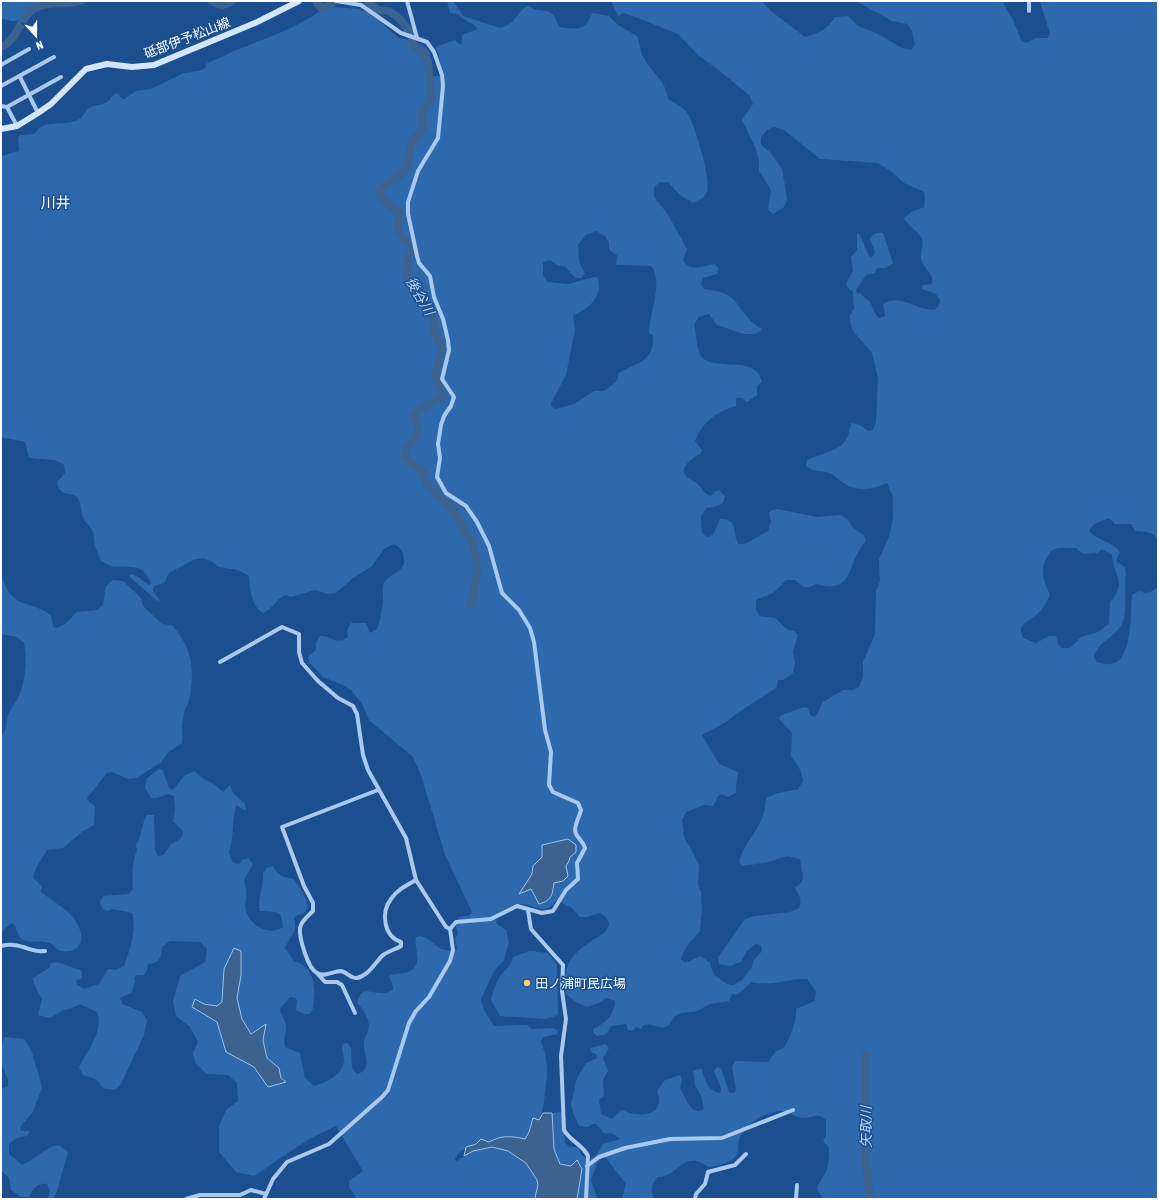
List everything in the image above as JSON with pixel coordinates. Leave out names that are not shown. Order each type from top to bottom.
[{"type":"main road","name":"砥部伊予松山線","points":[[1,129],[17,126],[51,104],[86,69],[107,64],[132,67],[154,64],[255,24],[299,1]]},
{"type":"street","points":[[264,1199],[273,1178],[287,1162],[329,1144],[382,1098],[388,1090],[409,1023],[416,1011],[429,998],[450,961],[452,950],[450,929],[456,922],[491,919],[517,906],[523,906],[528,910],[542,913],[553,911],[566,890],[578,879],[577,863],[585,848],[575,833],[581,805],[553,792],[549,785],[551,752],[545,730],[534,642],[530,628],[519,610],[502,593],[489,546],[477,522],[466,506],[446,492],[437,477],[440,458],[438,444],[441,425],[454,397],[442,379],[448,356],[449,345],[443,319],[434,297],[430,276],[416,256],[407,207],[418,171],[438,138],[444,81],[431,46],[417,38],[401,33],[361,5],[336,1]]},
{"type":"street","points":[[407,1],[417,38]]},
{"type":"street","points":[[1028,1],[1029,11]]},
{"type":"street","points":[[1,65],[29,49]]},
{"type":"street","points":[[1,86],[54,58]]},
{"type":"street","points":[[20,77],[38,113]]},
{"type":"street","points":[[1,106],[7,107],[61,77]]},
{"type":"street","points":[[7,107],[17,126]]},
{"type":"street","points":[[220,662],[282,627],[299,634],[299,652],[302,663],[318,681],[338,698],[353,706],[357,714],[365,763],[378,790],[406,838],[416,880],[446,927],[450,929]]},
{"type":"street","points":[[355,1013],[342,985],[337,982],[325,982],[317,973],[306,955],[300,938],[302,922],[313,911],[313,904],[304,886],[282,827],[378,790]]},
{"type":"street","points":[[317,973],[323,975],[342,971],[355,978],[359,978],[383,955],[401,946],[401,942],[392,938],[386,927],[386,912],[391,898],[399,890],[416,880]]},
{"type":"street","points":[[528,910],[531,929],[563,965],[562,991],[566,1018],[561,1056],[564,1130],[567,1136],[586,1151],[588,1156],[586,1199]]},
{"type":"street","points":[[1,946],[16,944],[40,952],[45,951]]},
{"type":"street","points":[[587,1166],[599,1156],[625,1148],[670,1139],[722,1138],[793,1110]]},
{"type":"street","points":[[695,1199],[696,1194],[705,1184],[708,1172],[735,1165],[746,1154]]},
{"type":"street","points":[[796,1199],[797,1185]]},
{"type":"street","points":[[186,1199],[200,1194],[240,1195],[251,1190],[266,1194]]},
{"type":"shaded area","points":[[1,1],[52,1],[31,8],[19,19],[13,21],[1,18]]},
{"type":"shaded area","points":[[447,1],[453,1],[463,16],[500,28],[512,22],[526,6],[530,6],[535,9],[551,13],[555,17],[560,27],[581,28],[587,23],[593,13],[609,16],[618,25],[637,36],[643,57],[665,87],[668,99],[681,107],[688,114],[691,120],[705,164],[708,185],[705,196],[693,203],[681,196],[668,182],[660,182],[654,187],[654,197],[667,213],[687,249],[683,260],[686,264],[693,268],[697,268],[715,264],[718,268],[717,274],[703,278],[701,284],[704,289],[728,295],[736,302],[751,321],[762,330],[754,334],[744,334],[717,325],[709,314],[699,317],[694,324],[698,349],[704,359],[721,364],[742,365],[751,368],[758,373],[762,382],[757,386],[757,395],[747,402],[742,398],[736,398],[736,406],[729,408],[711,418],[702,428],[695,441],[702,450],[700,454],[687,464],[684,471],[685,474],[688,478],[699,485],[707,494],[711,496],[714,492],[719,490],[725,496],[723,503],[714,507],[706,508],[701,516],[702,533],[707,537],[713,535],[720,519],[730,521],[734,526],[738,544],[745,544],[768,531],[771,522],[769,513],[772,510],[777,509],[817,517],[841,515],[848,520],[852,527],[864,535],[866,541],[855,558],[844,581],[838,585],[829,586],[816,584],[810,587],[803,587],[795,580],[786,580],[773,593],[756,600],[756,610],[760,616],[775,618],[785,628],[794,631],[798,635],[793,652],[795,663],[793,673],[783,680],[778,680],[777,687],[728,721],[702,735],[719,764],[738,772],[738,775],[736,793],[728,797],[721,794],[717,797],[713,806],[704,805],[686,812],[682,820],[684,837],[699,864],[698,885],[701,892],[702,911],[700,931],[686,947],[681,959],[685,963],[701,956],[710,963],[714,975],[727,984],[733,985],[742,980],[752,967],[753,961],[762,951],[761,945],[755,944],[747,951],[741,962],[730,966],[719,964],[718,957],[745,919],[755,916],[790,912],[799,908],[800,904],[800,899],[795,887],[800,884],[803,878],[800,859],[787,856],[768,862],[743,866],[739,862],[742,853],[759,825],[765,808],[766,798],[775,794],[798,789],[803,781],[801,771],[791,756],[792,733],[779,719],[780,716],[804,707],[808,708],[810,715],[815,717],[823,702],[843,690],[853,690],[859,687],[863,677],[863,662],[875,634],[876,591],[880,581],[879,559],[890,534],[893,517],[893,497],[887,483],[866,489],[856,488],[845,484],[829,473],[813,470],[806,466],[807,460],[842,445],[848,437],[852,423],[860,425],[868,431],[873,430],[876,422],[878,379],[872,353],[853,331],[850,323],[850,315],[854,309],[853,292],[847,287],[846,283],[853,271],[851,257],[857,250],[857,233],[860,235],[869,256],[872,257],[875,254],[869,239],[875,234],[883,233],[893,263],[885,268],[877,268],[875,273],[866,275],[856,290],[857,294],[860,293],[870,302],[879,318],[885,316],[883,304],[890,301],[902,301],[921,308],[934,310],[938,307],[940,301],[936,294],[922,289],[923,285],[932,284],[930,273],[921,259],[923,243],[921,237],[904,218],[911,212],[924,207],[924,192],[904,183],[892,172],[878,163],[820,159],[783,129],[773,127],[766,131],[761,138],[761,145],[770,152],[782,169],[787,200],[784,207],[773,214],[768,210],[771,190],[759,171],[759,162],[756,149],[742,120],[753,104],[750,96],[699,56],[678,34],[624,13],[618,16],[611,1],[762,1],[771,11],[805,37],[823,30],[835,17],[848,16],[858,26],[876,33],[902,48],[911,50],[915,45],[912,31],[907,24],[892,21],[856,1],[1002,1],[1013,20],[1021,40],[1026,43],[1036,38],[1048,38],[1050,34],[1040,1],[1158,1],[1158,556],[1157,540],[1155,535],[1147,532],[1135,531],[1131,524],[1115,524],[1109,518],[1094,524],[1090,529],[1090,532],[1117,548],[1120,552],[1117,562],[1125,567],[1126,574],[1124,619],[1119,629],[1096,651],[1094,656],[1096,661],[1103,664],[1111,664],[1118,661],[1127,646],[1132,595],[1139,591],[1153,591],[1158,587],[1158,1199],[823,1199],[817,1189],[819,1182],[826,1172],[828,1163],[829,1148],[823,1141],[826,1136],[826,1120],[820,1116],[801,1118],[780,1111],[762,1116],[747,1127],[739,1139],[738,1152],[733,1159],[720,1165],[708,1167],[700,1162],[687,1162],[665,1176],[658,1177],[652,1187],[654,1199],[622,1199],[626,1184],[606,1158],[602,1158],[597,1163],[591,1180],[597,1198],[580,1199],[577,1196],[580,1183],[571,1166],[560,1164],[554,1149],[552,1113],[560,1112],[562,1114],[565,1143],[570,1147],[578,1147],[582,1155],[589,1161],[598,1153],[603,1144],[620,1139],[614,1134],[604,1133],[596,1124],[588,1127],[579,1126],[573,1113],[571,1104],[577,1078],[586,1063],[597,1058],[596,1054],[591,1052],[590,1048],[606,1044],[609,1048],[603,1058],[608,1071],[603,1080],[604,1096],[599,1100],[601,1114],[612,1119],[622,1110],[636,1114],[655,1111],[659,1100],[657,1091],[665,1080],[680,1075],[682,1081],[680,1088],[689,1105],[695,1110],[699,1111],[704,1109],[701,1095],[695,1086],[693,1070],[702,1069],[710,1088],[720,1093],[721,1088],[714,1071],[717,1067],[721,1068],[729,1092],[734,1093],[736,1090],[732,1067],[735,1061],[768,1062],[776,1051],[784,1048],[791,1034],[796,1009],[815,1001],[816,991],[807,979],[766,984],[752,982],[737,995],[732,994],[729,1001],[710,1004],[695,1012],[681,1013],[677,1015],[666,1027],[644,1025],[641,1029],[636,1027],[632,1031],[628,1030],[626,1024],[611,1026],[607,1034],[597,1036],[593,1032],[593,1029],[602,1024],[608,1018],[613,1010],[615,1001],[606,998],[601,1002],[587,1007],[576,1002],[566,994],[566,976],[569,963],[572,958],[583,947],[606,931],[609,925],[607,918],[600,913],[587,917],[580,917],[572,908],[557,900],[552,906],[542,909],[517,904],[508,908],[495,918],[497,924],[506,930],[509,942],[504,960],[494,971],[481,999],[484,1010],[494,1026],[527,1025],[532,1029],[553,1028],[557,1030],[557,1034],[543,1037],[541,1042],[546,1058],[547,1071],[544,1104],[539,1120],[531,1123],[529,1132],[525,1139],[507,1137],[498,1138],[489,1142],[481,1139],[459,1152],[455,1160],[457,1161],[473,1151],[492,1147],[508,1151],[526,1163],[537,1180],[538,1185],[535,1197],[537,1199],[357,1199],[349,1187],[349,1181],[363,1171],[336,1126],[309,1139],[254,1176],[236,1172],[219,1152],[219,1126],[226,1110],[238,1101],[237,1083],[228,1075],[207,1074],[195,1063],[193,1053],[198,1042],[190,1027],[176,1016],[173,1001],[180,976],[205,962],[207,949],[200,942],[170,941],[162,947],[159,959],[148,964],[147,971],[143,975],[136,975],[134,978],[135,981],[132,993],[120,998],[122,1004],[142,1012],[147,1020],[144,1035],[121,1084],[116,1089],[111,1090],[102,1087],[95,1079],[83,1075],[79,1067],[94,1041],[99,1019],[97,1012],[80,1004],[70,1009],[63,1010],[50,1018],[38,1015],[42,999],[34,984],[33,978],[49,968],[51,963],[57,962],[82,971],[81,979],[76,980],[77,985],[84,989],[99,984],[108,969],[116,970],[124,966],[133,933],[134,926],[132,913],[112,909],[107,911],[102,908],[100,902],[103,896],[128,894],[133,889],[132,880],[134,859],[137,851],[136,845],[147,815],[154,815],[155,850],[158,856],[164,855],[170,845],[180,839],[183,834],[182,830],[173,821],[175,810],[174,796],[168,794],[157,798],[151,798],[145,788],[147,778],[159,769],[163,770],[169,788],[173,790],[184,776],[194,771],[204,779],[214,784],[223,792],[230,785],[233,793],[245,804],[246,811],[236,805],[232,841],[229,852],[233,863],[239,864],[242,860],[248,858],[253,864],[244,880],[246,888],[245,906],[248,916],[256,925],[267,930],[278,930],[283,927],[281,915],[275,912],[260,911],[259,902],[263,882],[263,873],[267,868],[273,866],[281,876],[294,879],[306,899],[308,908],[303,914],[297,915],[294,918],[295,928],[285,948],[294,961],[305,967],[312,976],[314,987],[313,1009],[310,1014],[304,1014],[296,1010],[296,998],[290,997],[280,1009],[286,1025],[284,1042],[285,1047],[300,1053],[305,1078],[314,1086],[324,1083],[338,1074],[341,1070],[344,1060],[342,1050],[343,1044],[347,1043],[351,1048],[352,1068],[357,1074],[365,1069],[366,1061],[364,1039],[368,1031],[369,1023],[364,1012],[357,1003],[361,994],[365,991],[383,993],[393,990],[389,976],[408,972],[413,969],[417,961],[415,942],[416,937],[421,936],[427,938],[441,949],[457,949],[455,938],[458,934],[455,922],[461,917],[469,916],[472,912],[445,855],[422,778],[413,757],[369,720],[362,704],[351,690],[323,677],[309,662],[308,657],[316,650],[316,643],[320,636],[337,640],[344,640],[348,637],[347,630],[351,623],[366,623],[370,633],[377,629],[382,610],[383,588],[385,582],[387,578],[399,571],[404,564],[403,554],[400,548],[394,544],[385,548],[371,567],[353,578],[336,593],[329,594],[315,590],[291,597],[286,595],[263,613],[254,602],[249,576],[238,570],[219,567],[211,561],[202,558],[193,560],[169,573],[164,583],[154,586],[153,591],[160,601],[156,600],[130,577],[130,574],[137,576],[149,585],[151,584],[148,577],[140,569],[111,566],[100,560],[94,542],[93,532],[83,518],[79,500],[73,495],[61,491],[57,482],[65,473],[64,465],[55,460],[29,458],[25,442],[1,437],[1,156],[19,151],[18,138],[20,135],[35,134],[42,126],[76,121],[89,108],[107,102],[113,95],[118,93],[121,98],[124,99],[136,91],[151,89],[184,73],[199,71],[205,68],[206,64],[209,62],[293,27],[305,21],[327,6],[366,11],[379,20],[396,36],[422,45],[430,53],[431,70],[433,76],[439,76],[443,72],[436,47],[455,40],[459,44],[462,44],[462,35],[478,29],[458,14],[450,13]],"holes":[[[596,231],[605,236],[609,242],[609,250],[617,255],[616,265],[651,266],[655,272],[656,289],[649,333],[653,336],[653,345],[651,351],[644,360],[619,373],[617,381],[607,389],[603,391],[594,391],[574,404],[555,409],[551,406],[551,403],[566,375],[575,330],[573,316],[584,310],[593,302],[597,297],[599,285],[598,278],[594,277],[569,284],[547,282],[543,275],[543,262],[550,260],[557,265],[565,267],[576,278],[581,278],[585,274],[579,262],[578,245],[586,235]],[[1059,548],[1076,548],[1083,554],[1097,553],[1102,549],[1112,555],[1119,584],[1118,589],[1110,602],[1109,624],[1098,632],[1081,637],[1070,648],[1062,648],[1058,644],[1056,636],[1049,636],[1036,643],[1023,638],[1021,630],[1022,626],[1035,616],[1045,605],[1050,595],[1045,583],[1043,572],[1044,566],[1045,561],[1052,550]]]},
{"type":"shaded area","points":[[1,575],[10,594],[21,602],[51,615],[53,627],[57,628],[65,624],[77,612],[97,610],[103,605],[106,586],[113,580],[123,581],[141,598],[143,606],[162,624],[172,625],[184,643],[191,660],[191,690],[189,701],[184,712],[182,743],[169,752],[160,763],[136,778],[128,779],[112,772],[107,773],[87,798],[89,802],[95,806],[94,825],[83,831],[63,848],[47,850],[35,870],[33,878],[42,886],[41,892],[68,912],[77,924],[80,931],[80,943],[77,948],[71,951],[61,951],[49,943],[28,942],[21,938],[15,925],[11,923],[1,933],[1,735],[5,731],[8,715],[18,699],[25,675],[26,661],[24,643],[17,637],[1,634]]},
{"type":"shaded area","points":[[568,839],[576,845],[576,852],[570,857],[566,866],[568,876],[563,881],[554,883],[551,896],[547,901],[539,904],[531,889],[519,894],[532,874],[533,866],[542,857],[542,845]]},
{"type":"shaded area","points":[[234,948],[241,951],[241,975],[237,998],[242,1019],[251,1034],[266,1024],[263,1040],[267,1058],[279,1068],[281,1078],[286,1082],[268,1087],[254,1067],[226,1052],[217,1022],[192,1007],[195,999],[204,1004],[217,1006],[222,1002],[224,969]]},
{"type":"shaded area","name":"田ノ浦町民広場","points":[[530,951],[548,953],[557,965],[558,1015],[546,1019],[500,1016],[491,1000],[498,981],[512,961],[513,957]]},
{"type":"shaded area","points":[[5,1037],[24,1039],[31,1049],[42,1087],[33,1112],[20,1127],[21,1131],[30,1131],[27,1136],[17,1138],[9,1144],[9,1154],[22,1165],[54,1146],[59,1145],[68,1152],[57,1191],[53,1199],[48,1199],[50,1190],[47,1184],[41,1184],[36,1187],[29,1197],[21,1197],[11,1190],[9,1178],[1,1170],[1,1089],[8,1086],[7,1077],[1,1060],[1,1048]]},
{"type":"shaded area","points":[[543,1113],[552,1113],[554,1149],[560,1164],[571,1166],[577,1160],[582,1169],[577,1199],[537,1199],[535,1197],[538,1185],[537,1180],[526,1163],[508,1151],[492,1147],[473,1151],[464,1156],[466,1147],[476,1144],[481,1139],[489,1142],[498,1138],[507,1137],[525,1139],[529,1132],[533,1118],[539,1120]]},
{"type":"waterway","points":[[1,47],[12,38],[26,17],[35,8],[46,4],[81,1]]},
{"type":"waterway","points":[[212,1],[222,5],[232,1]]},
{"type":"waterway","name":"後谷川","points":[[316,1],[319,6],[324,9],[334,1]]},
{"type":"waterway","name":"後谷川","points":[[367,1],[378,10],[389,11],[399,18],[410,32],[413,44],[424,54],[428,61],[431,97],[421,116],[423,120],[423,129],[412,141],[407,167],[402,174],[381,189],[379,193],[385,202],[400,213],[398,229],[402,236],[411,244],[412,253],[408,257],[407,277],[411,283],[417,284],[421,291],[421,300],[426,304],[435,321],[434,330],[441,346],[441,353],[435,375],[444,396],[420,409],[414,416],[418,427],[416,438],[405,449],[405,457],[423,472],[427,484],[441,499],[451,506],[473,545],[476,557],[477,575],[471,605]]},
{"type":"waterway","name":"矢取川","points":[[866,1055],[865,1155],[870,1199]]},
{"type":"place","name":"田ノ浦町民広場","points":[[527,983]]},
{"type":"district","name":"川井","points":[[56,202]]}]
